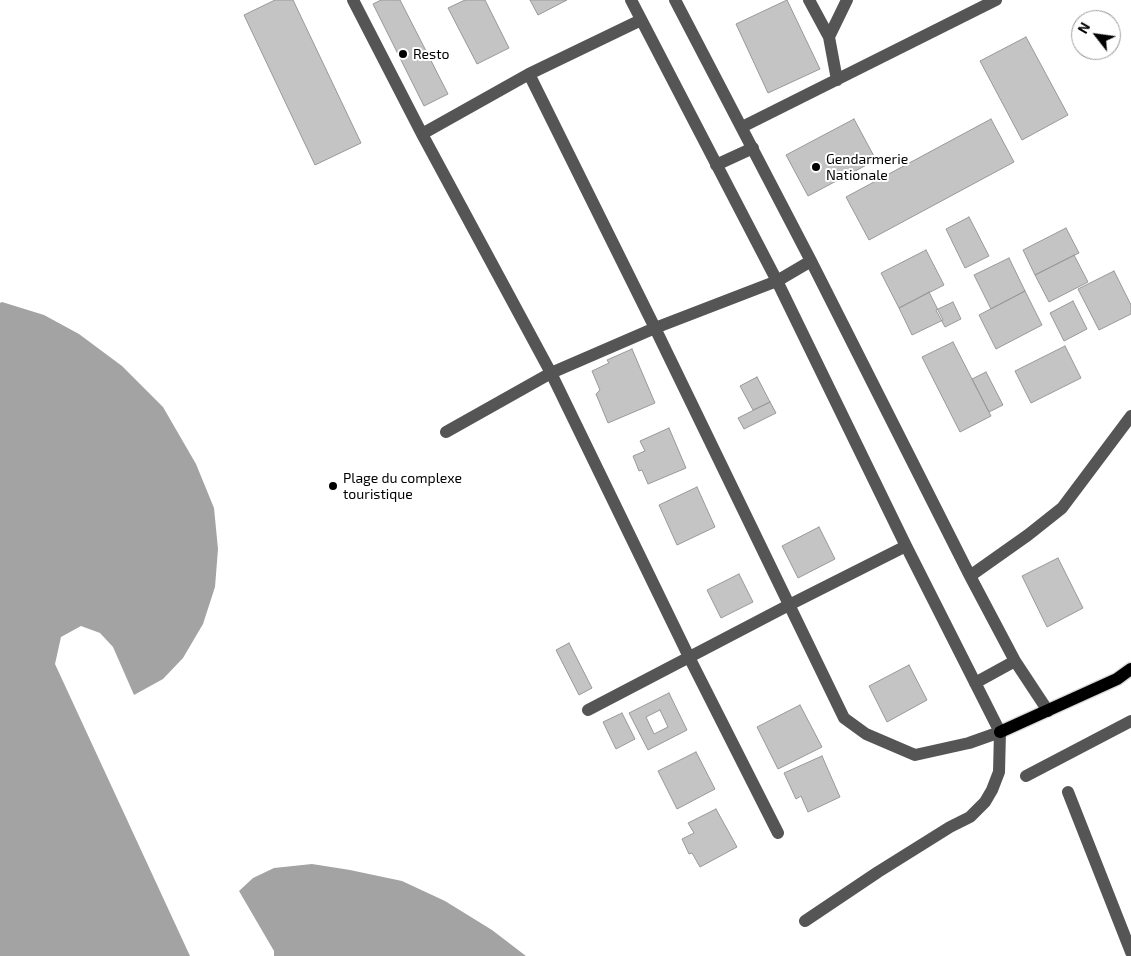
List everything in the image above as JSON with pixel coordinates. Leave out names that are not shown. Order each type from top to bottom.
[{"type":"main road","points":[[1000,732],[1117,679],[1131,669]]},
{"type":"street","points":[[354,0],[422,134],[551,373],[688,657],[778,833]]},
{"type":"street","points":[[631,0],[777,281],[906,546],[1000,732],[999,772],[986,802],[970,818],[950,827],[805,921]]},
{"type":"street","points":[[676,0],[811,260],[970,576],[1015,661],[1048,711]]},
{"type":"street","points":[[809,0],[829,36],[837,80]]},
{"type":"street","points":[[829,36],[847,0]]},
{"type":"street","points":[[742,127],[996,0]]},
{"type":"street","points":[[422,134],[529,74],[641,20]]},
{"type":"street","points":[[529,74],[656,328],[844,718],[866,734],[915,755],[969,743],[1000,732]]},
{"type":"street","points":[[716,165],[753,148]]},
{"type":"street","points":[[446,432],[551,373],[656,328],[777,281],[811,260]]},
{"type":"street","points":[[970,576],[1028,536],[1062,508],[1131,416]]},
{"type":"street","points":[[588,710],[906,546]]},
{"type":"street","points":[[975,683],[1015,661]]},
{"type":"street","points":[[1026,776],[1131,721]]},
{"type":"street","points":[[1068,792],[1131,952]]},
{"type":"shaded area","points":[[0,303],[44,315],[79,334],[122,366],[163,407],[196,464],[214,508],[218,549],[215,587],[203,624],[183,658],[163,679],[134,695],[113,647],[100,633],[81,626],[61,637],[55,664],[190,956],[0,956]]},
{"type":"shaded area","points":[[312,864],[402,881],[445,901],[492,930],[526,956],[274,956],[274,951],[239,891],[253,878],[274,868]]},
{"type":"building","points":[[275,0],[293,0],[361,143],[315,165],[244,15]]},
{"type":"building","points":[[381,0],[400,0],[448,94],[424,106],[373,4]]},
{"type":"building","points":[[465,0],[485,0],[509,48],[477,64],[448,8]]},
{"type":"building","points":[[530,0],[567,0],[538,15]]},
{"type":"building","points":[[787,0],[820,69],[768,93],[736,24]]},
{"type":"building","points":[[1026,37],[1068,115],[1022,140],[980,61]]},
{"type":"building","points":[[854,119],[876,160],[808,196],[786,155]]},
{"type":"building","points":[[991,119],[1014,162],[869,240],[846,197]]},
{"type":"building","points":[[969,217],[989,256],[965,268],[946,229]]},
{"type":"building","points":[[1066,228],[1079,253],[1035,275],[1023,250]]},
{"type":"building","points":[[926,250],[944,285],[899,308],[881,273]]},
{"type":"building","points":[[1074,255],[1088,282],[1049,302],[1035,275]]},
{"type":"building","points":[[1009,258],[1025,291],[991,309],[974,275]]},
{"type":"building","points":[[1114,271],[1131,305],[1131,314],[1099,330],[1078,289]]},
{"type":"building","points":[[1025,291],[1042,325],[996,349],[979,315]]},
{"type":"building","points":[[929,292],[943,320],[912,335],[899,308]]},
{"type":"building","points":[[1073,301],[1087,329],[1064,341],[1050,313]]},
{"type":"building","points":[[953,302],[961,319],[945,327],[936,310]]},
{"type":"building","points":[[953,342],[991,416],[960,432],[922,357]]},
{"type":"building","points":[[1065,346],[1081,378],[1031,403],[1015,371]]},
{"type":"building","points":[[632,349],[655,403],[608,423],[596,394],[600,390],[592,371],[609,363],[607,360]]},
{"type":"building","points":[[986,372],[1003,405],[989,412],[972,379]]},
{"type":"building","points":[[757,377],[770,402],[753,410],[740,386]]},
{"type":"building","points":[[770,402],[776,413],[744,429],[738,418]]},
{"type":"building","points":[[669,428],[686,468],[648,484],[642,470],[639,471],[633,456],[645,451],[640,441]]},
{"type":"building","points":[[697,487],[715,527],[677,545],[659,505]]},
{"type":"building","points":[[819,527],[835,559],[798,578],[782,546]]},
{"type":"building","points":[[1058,558],[1083,608],[1047,627],[1022,576]]},
{"type":"building","points":[[739,574],[753,602],[721,618],[707,590]]},
{"type":"building","points":[[569,643],[592,688],[579,695],[556,650]]},
{"type":"building","points":[[909,665],[927,700],[887,722],[869,686]]},
{"type":"building","points":[[669,693],[687,730],[648,750],[629,713]]},
{"type":"building","points":[[800,705],[822,747],[778,769],[757,727]]},
{"type":"building","points":[[660,710],[668,727],[654,734],[646,717]]},
{"type":"building","points":[[622,713],[635,739],[616,749],[603,722]]},
{"type":"building","points":[[696,752],[715,789],[677,809],[658,771]]},
{"type":"building","points":[[822,756],[840,797],[808,812],[801,796],[796,799],[784,773]]},
{"type":"building","points":[[716,809],[737,847],[700,867],[692,853],[689,854],[682,839],[694,833],[688,823]]},
{"type":"place","name":"Resto","points":[[403,54]]},
{"type":"place","name":"Gendarmerie Nationale","points":[[816,167]]},
{"type":"place","name":"Plage du complexe touristique","points":[[333,486]]}]
